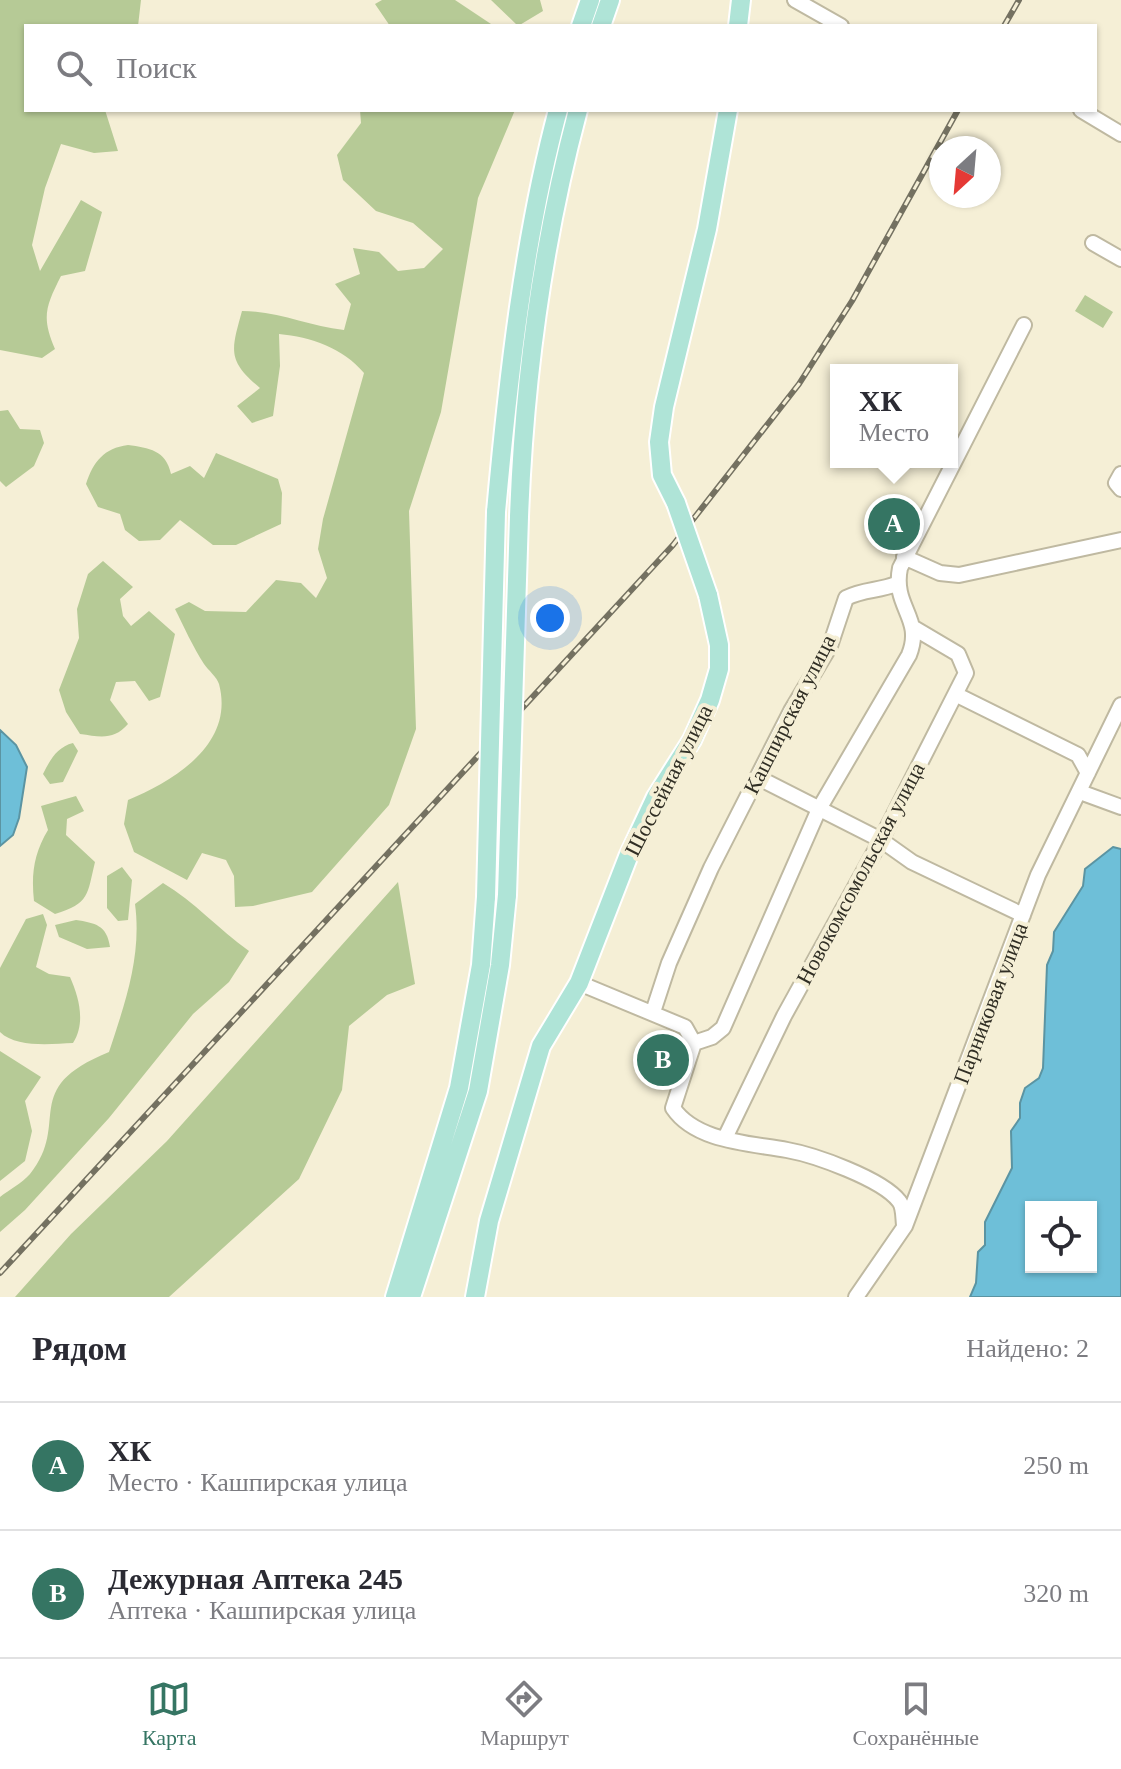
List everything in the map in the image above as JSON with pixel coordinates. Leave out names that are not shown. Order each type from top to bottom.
[{"type":"main road","points":[[582,24],[590,0]]},
{"type":"main road","points":[[602,24],[610,0]]},
{"type":"main road","points":[[738,24],[741,0]]},
{"type":"main road","points":[[395,1297],[459,1088],[481,965],[486,897],[496,512],[503,431],[531,241],[558,112]]},
{"type":"main road","points":[[411,1297],[478,1091],[500,965],[507,895],[522,430],[549,243],[578,112]]},
{"type":"main road","name":"Шоссейная улица","points":[[475,1297],[489,1221],[541,1046],[579,983],[628,857],[710,700],[719,669],[719,645],[708,595],[676,503],[662,475],[659,442],[707,229],[728,112]]},
{"type":"street","points":[[795,0],[837,24]]},
{"type":"street","points":[[1084,112],[1121,134]]},
{"type":"street","points":[[1093,243],[1121,259]]},
{"type":"street","points":[[958,453],[1024,325]]},
{"type":"street","points":[[694,1043],[712,1037],[723,1028],[819,809],[909,655],[915,638],[914,628],[896,584],[904,557],[950,468]]},
{"type":"street","points":[[1121,474],[1116,483],[1121,489]]},
{"type":"street","points":[[904,557],[940,573],[959,575],[1121,540]]},
{"type":"street","name":"Кашпирская улица","points":[[653,1012],[669,963],[699,895],[757,777],[830,646],[846,598],[860,590],[880,591],[896,584]]},
{"type":"street","name":"Новокомсомольская улица","points":[[725,1138],[811,965],[881,840],[966,673],[958,654],[914,628]]},
{"type":"street","points":[[957,695],[1078,755],[1088,773]]},
{"type":"street","name":"Парниковая улица","points":[[856,1297],[905,1226],[1038,875],[1121,705]]},
{"type":"street","points":[[757,777],[881,840],[912,862],[1023,915]]},
{"type":"street","points":[[1080,792],[1121,807]]},
{"type":"street","points":[[579,983],[685,1027],[694,1043],[673,1108],[682,1121],[725,1138],[788,1150],[885,1188],[906,1191],[923,1180]]},
{"type":"street","points":[[885,1188],[901,1204],[905,1226]]},
{"type":"green space","points":[[0,0],[141,0],[138,24],[24,24],[24,112],[106,112],[118,151],[94,153],[61,144],[45,188],[32,245],[40,271],[81,200],[102,212],[85,271],[61,276],[52,296],[47,320],[55,349],[42,358],[0,350]]},
{"type":"green space","points":[[382,0],[455,0],[491,24],[389,24],[375,4]]},
{"type":"green space","points":[[491,0],[540,0],[543,11],[516,24]]},
{"type":"green space","points":[[360,112],[514,112],[478,198],[441,412],[409,511],[416,729],[389,805],[312,892],[253,906],[235,907],[234,876],[226,860],[202,853],[187,880],[134,852],[124,824],[128,800],[181,771],[197,757],[218,725],[222,705],[219,684],[200,657],[175,609],[189,602],[205,611],[246,612],[276,580],[301,583],[316,598],[327,578],[318,549],[323,519],[364,373],[356,364],[326,345],[279,334],[280,366],[273,416],[252,423],[237,406],[260,388],[242,370],[234,354],[242,311],[268,313],[344,330],[351,304],[335,284],[360,274],[353,248],[379,252],[398,271],[424,268],[443,249],[413,223],[376,211],[343,180],[337,155],[361,123]]},
{"type":"green space","points":[[1085,295],[1113,312],[1103,328],[1075,311]]},
{"type":"green space","points":[[8,410],[20,429],[40,430],[44,443],[34,466],[6,487],[0,481],[0,411]]},
{"type":"green space","points":[[128,445],[150,449],[161,455],[171,474],[190,466],[204,478],[216,453],[278,479],[282,493],[281,524],[236,545],[213,545],[180,520],[160,540],[139,541],[125,530],[120,514],[98,507],[86,484],[101,457],[112,449]]},
{"type":"green space","points":[[103,561],[133,587],[120,599],[123,616],[131,626],[149,611],[175,634],[160,697],[149,701],[135,681],[116,682],[110,700],[128,724],[118,733],[101,736],[80,734],[66,712],[59,690],[79,638],[77,609],[88,574]]},
{"type":"green space","points":[[73,743],[78,751],[63,782],[50,784],[43,774],[48,764],[58,751]]},
{"type":"green space","points":[[76,796],[84,811],[67,819],[66,835],[95,862],[85,896],[75,906],[55,914],[34,901],[35,864],[48,830],[41,806]]},
{"type":"green space","points":[[122,867],[132,880],[128,920],[118,921],[107,908],[107,876]]},
{"type":"green space","points":[[398,882],[415,984],[387,995],[349,1026],[342,1090],[299,1179],[169,1297],[15,1297],[71,1234],[167,1141]]},
{"type":"green space","points":[[163,883],[249,951],[229,982],[193,1014],[109,1118],[25,1210],[0,1232],[0,1197],[30,1174],[42,1155],[55,1093],[64,1079],[81,1066],[109,1052],[134,961],[135,904]]},
{"type":"green space","points":[[43,914],[47,925],[36,967],[49,974],[70,977],[80,1010],[79,1027],[73,1043],[24,1043],[0,1032],[0,968],[26,919]]},
{"type":"green space","points":[[76,920],[99,926],[106,934],[110,947],[87,949],[59,937],[55,925]]},
{"type":"green space","points":[[0,1051],[41,1077],[25,1101],[32,1131],[25,1161],[0,1181]]},
{"type":"water","points":[[0,730],[16,745],[27,767],[19,818],[13,835],[0,846]]},
{"type":"water","points":[[1113,847],[1121,849],[1121,1297],[970,1297],[976,1283],[978,1252],[985,1245],[985,1222],[1012,1168],[1011,1131],[1020,1118],[1020,1103],[1025,1088],[1039,1078],[1043,1068],[1047,965],[1053,951],[1054,932],[1083,886],[1085,869]]},
{"type":"railway","points":[[1005,24],[1019,0]]},
{"type":"railway","points":[[0,1273],[673,545],[799,384],[852,301],[957,112]]},
{"type":"place","name":"ХК","points":[[894,524]]},
{"type":"place","name":"Дежурная Аптека 245","points":[[663,1060]]}]
